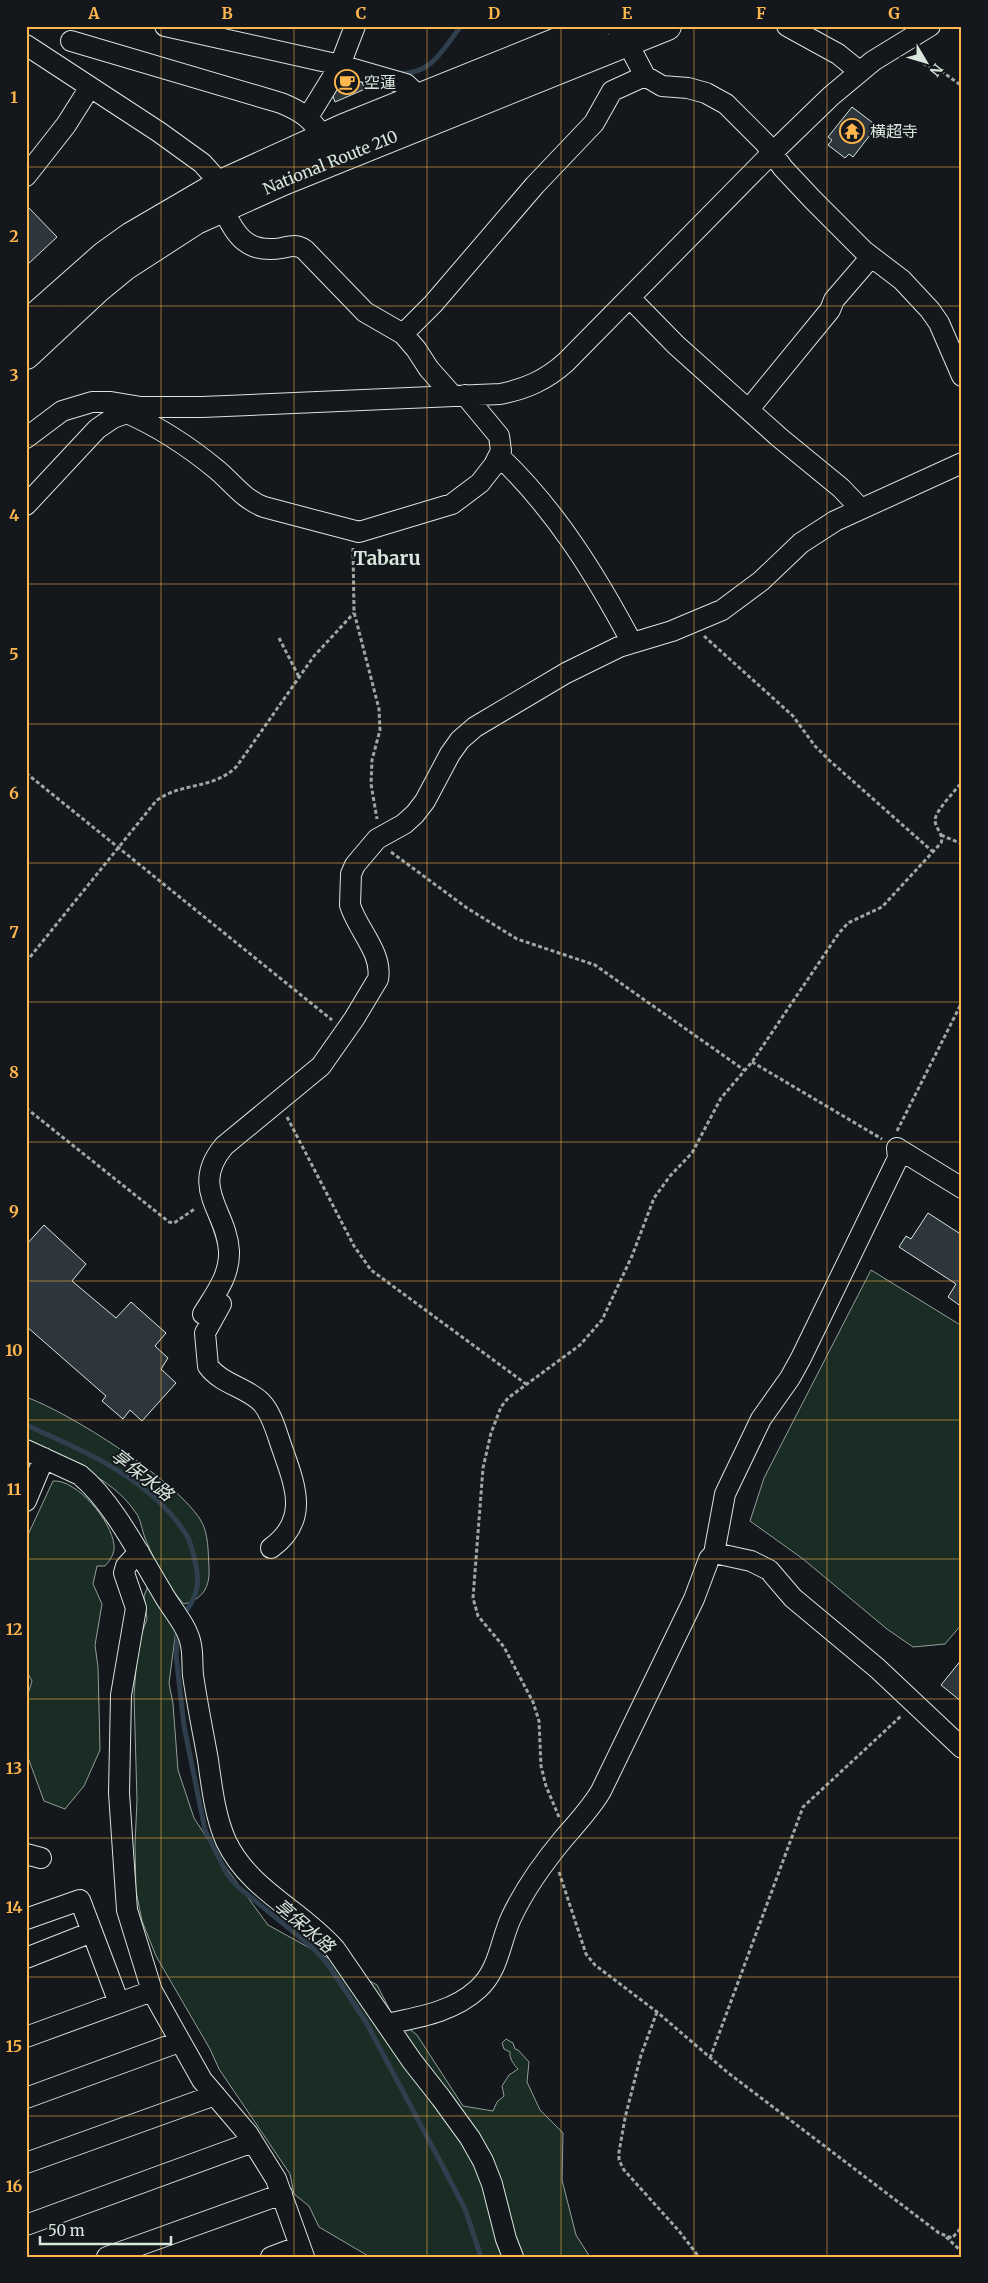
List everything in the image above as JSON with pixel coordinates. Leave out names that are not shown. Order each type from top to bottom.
[{"type":"highway","name":"National Route 210","points":[[26,354],[97,289],[126,266],[316,127],[421,98],[597,26]]},
{"type":"highway","name":"National Route 210","points":[[26,325],[97,262],[132,236],[221,196],[283,181],[621,34],[667,26]]},
{"type":"street","points":[[165,26],[340,65],[406,84],[421,98]]},
{"type":"street","points":[[60,68],[74,34],[281,103],[296,109],[316,127],[355,26]]},
{"type":"street","points":[[787,26],[838,54],[859,71]]},
{"type":"street","points":[[26,438],[68,408],[92,402],[125,409],[202,408],[459,396],[511,392],[545,379],[566,362],[772,153],[859,71],[930,26]]},
{"type":"street","points":[[621,34],[645,76],[662,86],[692,89],[718,98],[758,136],[793,180],[871,257],[897,275],[930,310],[942,328],[962,376]]},
{"type":"street","points":[[26,45],[193,156],[221,196],[236,232],[244,242],[254,248],[266,250],[292,246],[300,247],[365,312],[403,334],[429,369],[499,436],[501,446],[499,456],[480,482],[452,504],[365,531],[354,532],[252,502],[215,468],[191,450],[125,409]]},
{"type":"street","points":[[403,334],[433,304],[535,185],[594,123],[612,91],[645,76]]},
{"type":"street","points":[[26,176],[66,125],[90,87]]},
{"type":"street","points":[[749,409],[830,310],[834,300],[871,257]]},
{"type":"street","points":[[630,298],[676,345],[840,488],[861,509]]},
{"type":"street","points":[[26,505],[97,429],[125,409]]},
{"type":"street","points":[[499,456],[531,488],[564,532],[600,585],[632,643]]},
{"type":"street","points":[[203,1314],[225,1277],[229,1252],[212,1198],[210,1179],[214,1159],[224,1146],[321,1066],[375,985],[379,972],[376,958],[350,905],[351,874],[361,856],[382,835],[404,824],[419,809],[430,792],[445,761],[460,740],[475,727],[566,673],[632,643],[690,624],[732,604],[801,543],[835,521],[962,463]]},
{"type":"street","points":[[897,1148],[962,1188]]},
{"type":"street","points":[[387,2024],[451,2007],[479,1989],[494,1969],[516,1909],[537,1874],[562,1840],[589,1810],[601,1791],[694,1599],[709,1559],[716,1551],[725,1494],[761,1419],[790,1378],[801,1358],[898,1158],[897,1148]]},
{"type":"street","points":[[227,1241],[234,1254],[237,1275],[205,1333],[206,1359],[212,1371],[262,1403],[280,1440],[297,1497],[294,1516],[283,1537],[270,1548]]},
{"type":"street","points":[[26,1501],[35,1454],[86,1480],[139,1552],[186,1630],[192,1644],[193,1673],[216,1812],[232,1852],[249,1876],[330,1943],[412,2061],[442,2098],[470,2138],[483,2161],[492,2184],[506,2239],[513,2257]]},
{"type":"street","points":[[716,1551],[751,1561],[769,1570],[793,1598],[877,1668],[962,1748]]},
{"type":"street","points":[[139,1552],[126,1566],[124,1573],[136,1608],[122,1680],[119,1793],[127,1910],[152,1991],[179,2042],[202,2080],[253,2142],[276,2178],[302,2251],[271,2257]]},
{"type":"street","points":[[26,1919],[80,1900],[119,2003]]},
{"type":"street","points":[[26,1958],[92,1932]]},
{"type":"street","points":[[26,2037],[152,1991]]},
{"type":"street","points":[[26,2098],[179,2042]]},
{"type":"street","points":[[26,2163],[215,2096]]},
{"type":"street","points":[[26,2225],[253,2142]]},
{"type":"street","points":[[107,2257],[282,2194]]},
{"type":"path","points":[[893,49],[944,73],[962,86]]},
{"type":"path","points":[[354,532],[354,612],[380,709],[380,730],[372,760],[371,784],[375,812],[388,847],[395,856],[480,916],[526,943],[595,965],[744,1070]]},
{"type":"path","points":[[26,962],[156,801],[166,794],[209,784],[230,772],[242,759],[329,637],[354,612]]},
{"type":"path","points":[[690,624],[793,716],[825,757],[932,851]]},
{"type":"path","points":[[279,638],[299,677]]},
{"type":"path","points":[[26,773],[346,1031]]},
{"type":"path","points":[[961,2257],[961,2251],[946,2237],[710,2058],[657,2012],[596,1965],[586,1954],[558,1867],[562,1840],[561,1822],[546,1786],[541,1766],[540,1721],[530,1693],[504,1646],[478,1616],[473,1598],[481,1486],[487,1450],[501,1407],[508,1398],[580,1344],[602,1320],[632,1256],[654,1198],[670,1176],[692,1153],[713,1110],[752,1062],[844,927],[882,907],[942,841],[935,821],[937,813],[962,782]]},
{"type":"path","points":[[941,835],[962,844]]},
{"type":"path","points":[[897,1148],[896,1133],[962,1002]]},
{"type":"path","points":[[752,1062],[897,1148]]},
{"type":"path","points":[[279,1101],[354,1246],[371,1270],[526,1384]]},
{"type":"path","points":[[26,1108],[169,1222],[174,1223],[212,1198]]},
{"type":"path","points":[[710,2058],[803,1807],[914,1704]]},
{"type":"path","points":[[657,2012],[641,2055],[633,2084],[625,2118],[619,2160],[624,2170],[679,2231],[699,2257]]},
{"type":"path","points":[[946,2237],[952,2238],[956,2236],[962,2226]]},
{"type":"green space","points":[[871,1270],[962,1326],[962,1624],[945,1644],[913,1647],[887,1629],[803,1559],[750,1521],[764,1478]]},
{"type":"green space","points":[[26,1397],[46,1405],[120,1449],[146,1467],[187,1503],[203,1524],[208,1543],[209,1575],[207,1586],[201,1595],[191,1602],[184,1604],[178,1597],[157,1565],[138,1516],[126,1500],[114,1489],[86,1471],[26,1444]]},
{"type":"green space","points":[[53,1481],[62,1482],[72,1487],[92,1504],[107,1525],[114,1545],[113,1554],[107,1564],[105,1566],[97,1566],[93,1584],[102,1604],[95,1645],[98,1667],[100,1750],[84,1786],[65,1809],[44,1801],[26,1752],[26,1700],[32,1681],[26,1670],[26,1539]]},
{"type":"green space","points":[[148,1586],[177,1622],[169,1683],[173,1704],[178,1770],[194,1818],[227,1869],[268,1925],[377,1985],[393,2016],[417,2035],[463,2106],[493,2111],[497,2102],[504,2096],[502,2086],[509,2075],[518,2069],[511,2059],[510,2052],[504,2049],[502,2043],[506,2039],[513,2043],[515,2049],[529,2062],[527,2082],[540,2110],[563,2133],[562,2180],[576,2235],[590,2257],[370,2257],[319,2227],[309,2206],[294,2194],[290,2174],[219,2069],[210,2049],[156,1956],[142,1921],[136,1891],[135,1845],[137,1800],[134,1695],[138,1643],[147,1619],[144,1596]]},
{"type":"building","name":"空蓮","points":[[340,71],[359,76],[365,89],[335,102],[330,88]]},
{"type":"building","name":"横超寺","points":[[852,107],[877,126],[853,157],[849,154],[845,158],[828,145],[832,140],[828,137]]},
{"type":"building","points":[[28,207],[57,237],[26,266],[26,208]]},
{"type":"building","points":[[928,1213],[962,1235],[962,1307],[948,1297],[956,1284],[899,1247],[906,1236],[911,1239]]},
{"type":"building","points":[[44,1225],[86,1264],[72,1281],[116,1318],[131,1302],[166,1333],[155,1346],[168,1358],[161,1369],[176,1383],[142,1421],[130,1410],[123,1419],[102,1401],[106,1396],[26,1326],[26,1245]]},
{"type":"building","points":[[962,1659],[962,1702],[941,1685]]},
{"type":"waterway","name":"享保水路","points":[[398,73],[409,73],[428,66],[442,52],[461,26]]},
{"type":"waterway","name":"享保水路","points":[[26,1425],[71,1445],[115,1469],[155,1498],[172,1516],[187,1536],[197,1568],[197,1588],[186,1611]]},
{"type":"waterway","name":"享保水路","points":[[178,1630],[176,1655],[184,1726],[205,1830],[227,1874],[237,1886],[313,1948],[327,1963],[366,2022],[465,2209],[481,2257]]},
{"type":"place","name":"空蓮","points":[[347,82]]},
{"type":"place","name":"横超寺","points":[[852,131]]},
{"type":"district","name":"Tabaru","points":[[387,558]]}]
